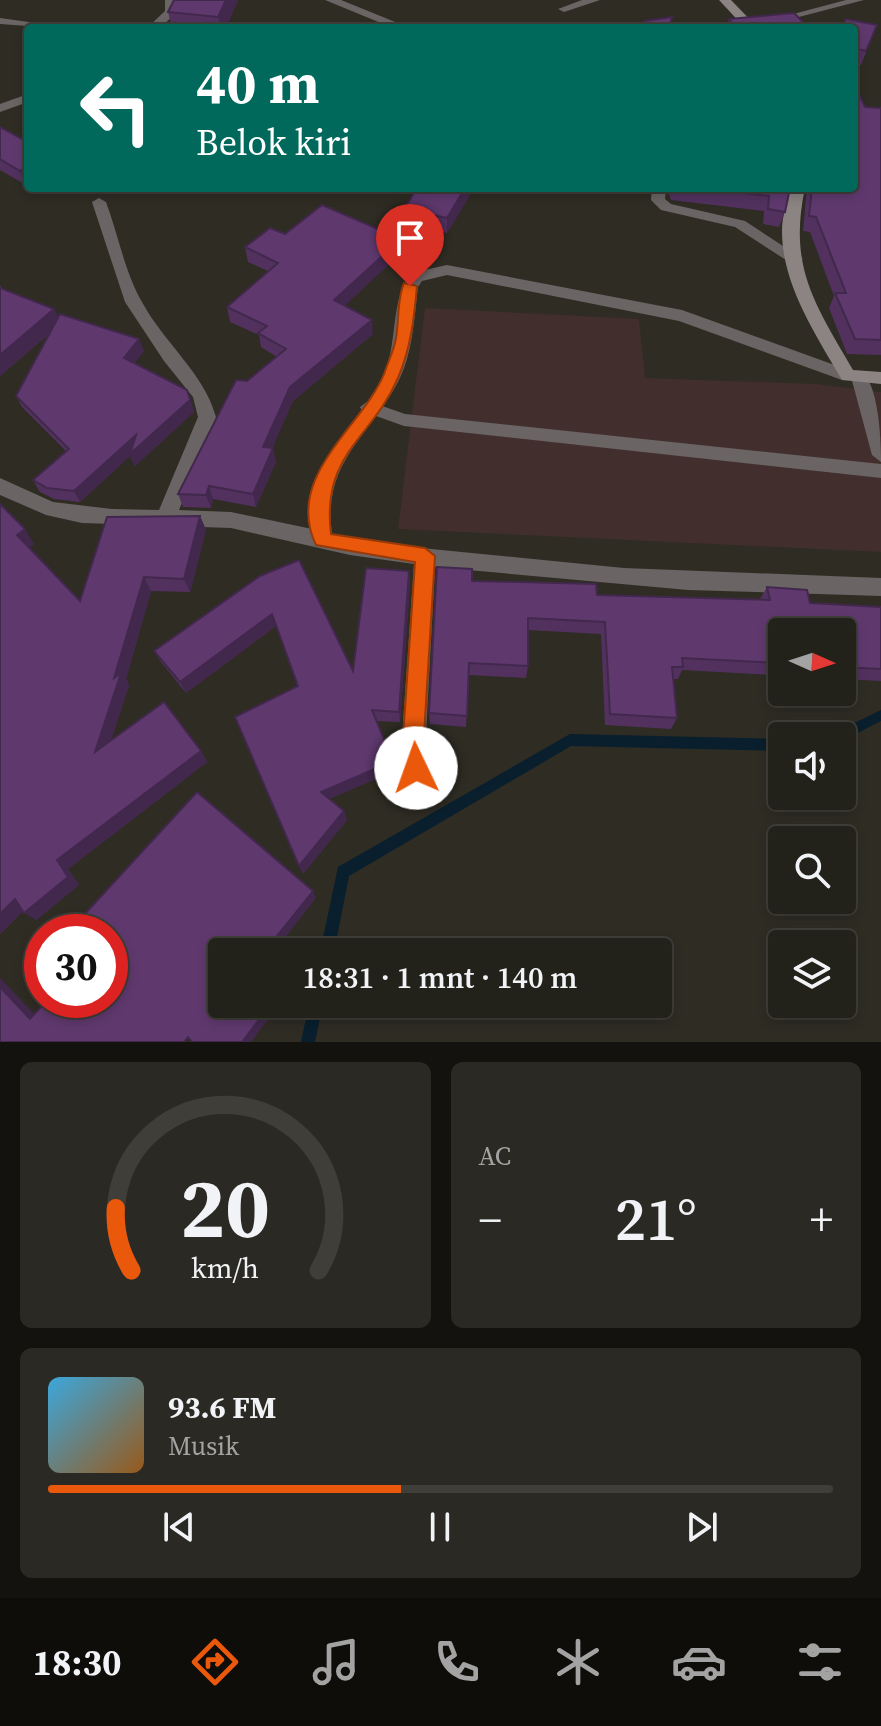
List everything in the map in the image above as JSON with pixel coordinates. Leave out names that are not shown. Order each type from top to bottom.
[{"type":"street","points":[[158,24],[171,12],[171,0]]},
{"type":"street","points":[[331,0],[394,24]]},
{"type":"street","points":[[564,9],[594,0]]},
{"type":"street","points":[[725,0],[748,24]]},
{"type":"street","points":[[0,108],[24,99]]},
{"type":"street","points":[[659,192],[658,200],[666,207],[740,224],[795,259]]},
{"type":"street","points":[[797,192],[790,233],[795,259],[822,329],[854,376]]},
{"type":"street","points":[[99,202],[133,302],[201,395],[207,417],[166,516]]},
{"type":"street","points":[[323,540],[319,510],[325,479],[337,454],[390,380],[403,342],[410,286],[417,277],[447,270],[682,316],[854,376],[881,378]]},
{"type":"street","points":[[0,486],[50,509],[107,517],[166,516],[236,521],[323,540],[425,556],[742,586],[881,587]]},
{"type":"street","points":[[425,556],[413,752],[416,768],[429,786]]},
{"type":"lane","points":[[763,24],[859,0]]},
{"type":"lane","points":[[0,21],[24,24]]},
{"type":"lane","points":[[854,376],[866,394],[863,398],[881,455]]},
{"type":"lane","points":[[368,407],[404,420],[881,471]]},
{"type":"shaded area","points":[[425,308],[639,319],[645,378],[816,384],[881,392],[881,552],[398,529]]},
{"type":"building","points":[[174,0],[226,0],[218,17],[168,12]]},
{"type":"building","points":[[794,13],[805,24],[733,24],[729,19]]},
{"type":"building","points":[[672,17],[670,24],[642,24]]},
{"type":"building","points":[[846,19],[877,25],[866,51],[858,49],[858,24],[844,24]]},
{"type":"building","points":[[858,94],[865,107],[881,108],[881,340],[855,339],[835,293],[846,293],[816,217],[809,216],[812,192],[858,192]]},
{"type":"building","points":[[0,127],[24,140],[24,169],[20,171],[0,159]]},
{"type":"building","points":[[415,192],[463,192],[447,218],[404,209]]},
{"type":"building","points":[[735,192],[789,192],[785,212],[768,209],[769,196]]},
{"type":"building","points":[[322,205],[401,239],[334,300],[372,320],[290,387],[263,447],[273,448],[253,494],[209,486],[206,495],[178,494],[236,380],[247,381],[286,349],[258,333],[267,326],[227,307],[278,263],[245,247],[270,228],[285,234]]},
{"type":"building","points":[[0,288],[54,309],[0,355]]},
{"type":"building","points":[[60,314],[139,339],[124,358],[187,390],[190,400],[130,454],[136,435],[74,491],[47,488],[33,480],[69,449],[16,396]]},
{"type":"building","points":[[0,504],[25,529],[17,535],[80,601],[107,517],[200,516],[184,579],[144,577],[114,678],[121,673],[95,752],[164,702],[201,751],[57,860],[68,877],[24,913],[15,899],[0,914]]},
{"type":"building","points":[[299,560],[353,671],[366,568],[409,571],[399,712],[372,710],[393,761],[321,792],[344,811],[299,866],[235,717],[298,686],[272,614],[180,682],[154,651],[260,576]]},
{"type":"building","points":[[437,567],[472,569],[472,581],[596,584],[597,595],[770,600],[767,587],[807,590],[810,603],[881,607],[881,669],[856,668],[856,618],[768,618],[768,662],[682,658],[683,667],[672,667],[677,718],[610,714],[605,622],[528,618],[528,666],[469,663],[467,716],[429,713]]},
{"type":"building","points":[[197,792],[313,891],[275,938],[208,938],[208,1018],[260,1018],[242,1042],[192,1042],[188,1037],[184,1042],[0,1042],[0,987],[24,1013],[24,1018],[128,1018],[128,914],[85,914]]},
{"type":"waterway","points":[[856,728],[881,715]]},
{"type":"waterway","points":[[330,938],[343,872],[570,740],[768,745]]},
{"type":"waterway","points":[[308,1042],[313,1018]]},
{"type":"route","points":[[410,286],[403,342],[390,380],[361,416],[337,454],[325,479],[319,510],[323,540],[364,549],[425,556],[413,752],[416,768]]}]
